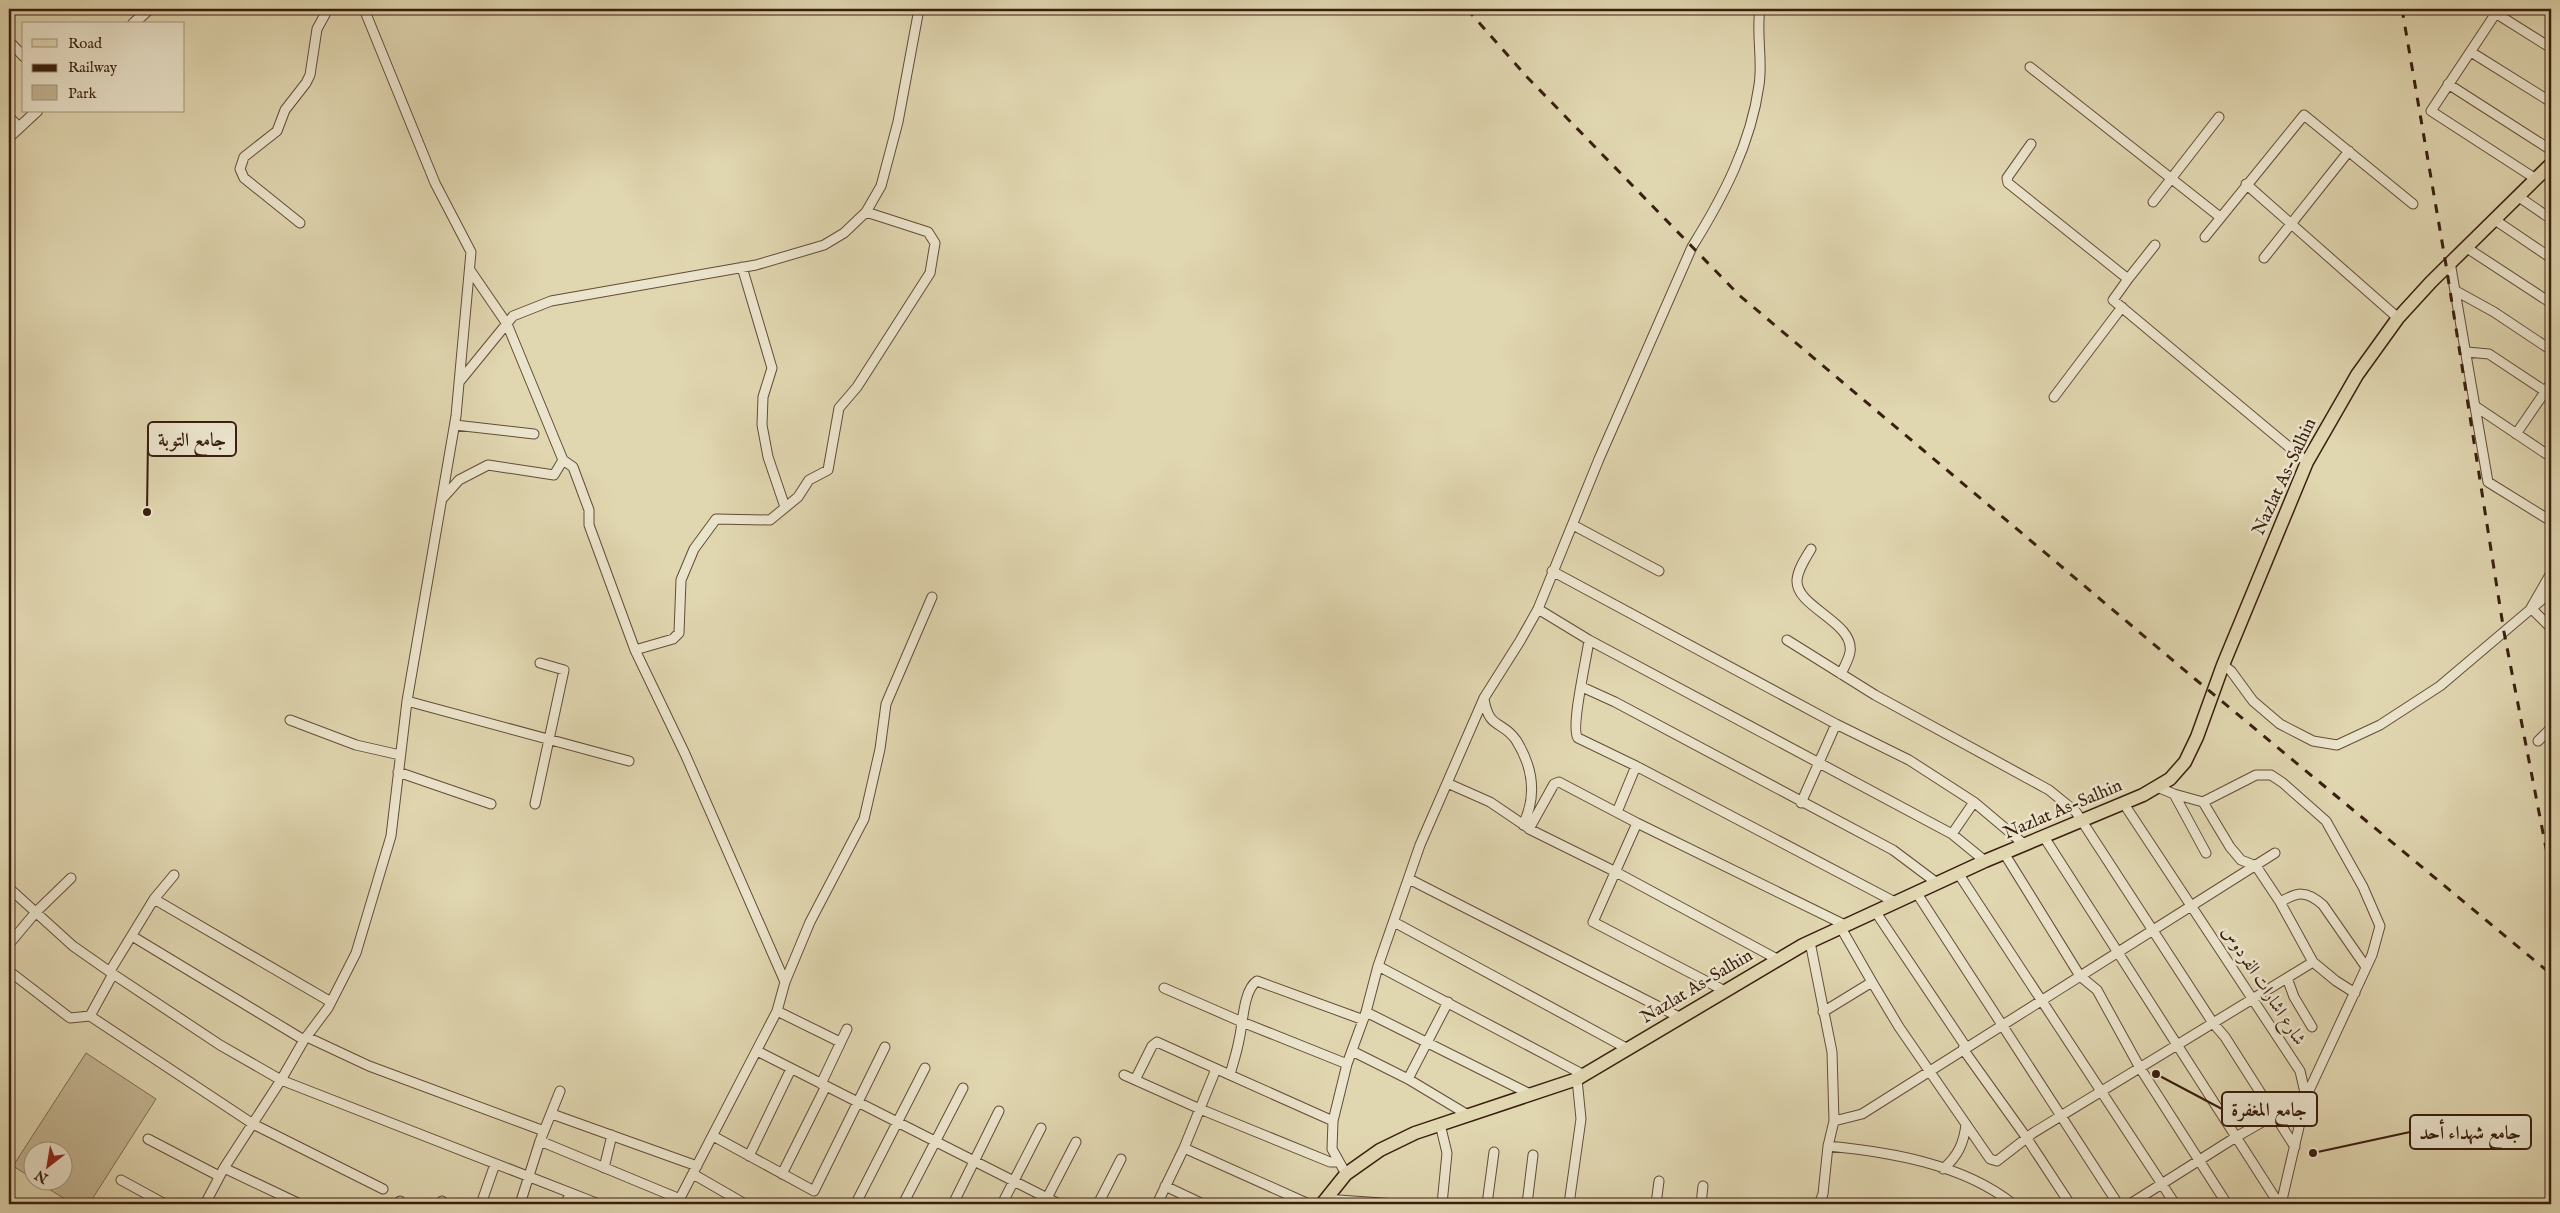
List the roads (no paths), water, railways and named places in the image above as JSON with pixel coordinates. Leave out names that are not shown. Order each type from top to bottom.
[{"type":"main road","name":"Nazlat As-Salhin","points":[[1324,1202],[1346,1174],[1380,1150],[1440,1124],[1533,1095],[1580,1077],[1679,1017],[1810,942],[1985,861],[2124,804],[2170,779],[2185,762],[2197,737],[2223,666],[2307,462],[2357,375],[2398,318],[2450,262],[2467,248],[2551,164]]},
{"type":"street","points":[[134,22],[149,9]]},
{"type":"street","points":[[300,223],[244,178],[240,169],[244,157],[276,131],[285,110],[306,83],[310,75],[317,29],[328,9]]},
{"type":"street","points":[[205,1204],[222,1172],[305,1039],[331,1002],[356,953],[391,836],[406,701],[455,425],[471,252],[435,184],[364,9]]},
{"type":"street","points":[[459,382],[513,316],[551,301],[742,267],[824,245],[844,233],[866,212],[881,186],[898,122],[920,9]]},
{"type":"street","points":[[1346,1174],[1332,1149],[1333,1121],[1352,1050],[1378,966],[1410,879],[1420,845],[1484,698],[1538,609],[1599,459],[1692,247],[1712,215],[1744,149],[1760,85],[1760,9]]},
{"type":"street","points":[[2536,179],[2431,111],[2471,52],[2492,11],[2551,48]]},
{"type":"street","points":[[9,42],[22,55]]},
{"type":"street","points":[[2471,52],[2551,102]]},
{"type":"street","points":[[2030,67],[2220,217]]},
{"type":"street","points":[[2448,84],[2551,150]]},
{"type":"street","points":[[9,137],[35,112]]},
{"type":"street","points":[[2205,237],[2246,184],[2304,115],[2413,204]]},
{"type":"street","points":[[9,117],[19,127]]},
{"type":"street","points":[[2153,202],[2170,178],[2182,168],[2220,117]]},
{"type":"street","points":[[2031,144],[2007,181],[2128,279]]},
{"type":"street","points":[[2264,258],[2349,152]]},
{"type":"street","points":[[2246,184],[2398,318]]},
{"type":"street","points":[[2519,197],[2551,220]]},
{"type":"street","points":[[635,650],[673,639],[679,633],[681,580],[694,549],[716,519],[770,520],[798,497],[809,480],[828,470],[839,408],[857,387],[930,272],[935,243],[928,232],[866,212]]},
{"type":"street","points":[[2495,220],[2551,258]]},
{"type":"street","points":[[2155,245],[2113,298],[2307,462]]},
{"type":"street","points":[[2467,248],[2551,303]]},
{"type":"street","points":[[2450,262],[2488,482],[2551,521]]},
{"type":"street","points":[[742,267],[772,368],[764,397],[762,425],[768,457],[785,507]]},
{"type":"street","points":[[470,270],[506,324],[563,460],[573,467],[589,510],[589,525],[635,650],[685,754],[785,982]]},
{"type":"street","points":[[2456,291],[2494,312],[2551,350]]},
{"type":"street","points":[[2054,397],[2122,307]]},
{"type":"street","points":[[2467,352],[2490,354],[2548,393]]},
{"type":"street","points":[[2516,434],[2548,393],[2551,383]]},
{"type":"street","points":[[2475,406],[2551,457]]},
{"type":"street","points":[[455,425],[534,434]]},
{"type":"street","points":[[442,500],[459,480],[488,465],[554,476],[563,460]]},
{"type":"street","points":[[1573,525],[1659,571]]},
{"type":"street","points":[[1811,549],[1798,571],[1796,583],[1802,595],[1848,639],[1850,652],[1841,674]]},
{"type":"street","points":[[1552,571],[1836,724],[1909,760],[1974,802],[2025,844]]},
{"type":"street","points":[[2531,608],[2551,572]]},
{"type":"street","points":[[2223,666],[2231,671],[2253,701],[2280,724],[2313,742],[2337,745],[2380,725],[2440,686],[2551,592]]},
{"type":"street","points":[[540,1141],[679,1201],[777,1011],[785,982],[810,922],[864,819],[880,749],[886,704],[932,597]]},
{"type":"street","points":[[2531,608],[2551,628]]},
{"type":"street","points":[[1538,609],[1589,640],[1952,834],[1985,861]]},
{"type":"street","points":[[1589,640],[1576,712],[1575,736],[1895,902]]},
{"type":"street","points":[[1787,640],[1914,717],[2049,790],[2070,805],[2275,1114],[2294,1147]]},
{"type":"street","points":[[535,804],[564,670],[540,663]]},
{"type":"street","points":[[1582,687],[1615,702],[1892,850],[1937,883]]},
{"type":"street","points":[[1484,698],[1486,713],[1491,721],[1515,739],[1531,775],[1533,795],[1526,827]]},
{"type":"street","points":[[406,701],[628,761]]},
{"type":"street","points":[[290,720],[356,745],[400,755]]},
{"type":"street","points":[[1801,803],[1836,724]]},
{"type":"street","points":[[2538,741],[2551,728]]},
{"type":"street","points":[[1617,812],[1636,766]]},
{"type":"street","points":[[398,772],[491,804]]},
{"type":"street","points":[[2130,1204],[2236,1136],[2306,1097],[2355,993],[2380,926],[2379,919],[2326,821],[2271,775],[2256,775],[2203,802],[2157,787]]},
{"type":"street","points":[[1526,827],[1556,782],[1843,926],[1872,982],[1929,1069],[1990,1159],[1997,1161],[2026,1137],[2312,962]]},
{"type":"street","points":[[1447,783],[1490,802],[1526,827],[1614,871],[1778,959]]},
{"type":"street","points":[[2174,794],[2206,853]]},
{"type":"street","points":[[1952,834],[1974,802]]},
{"type":"street","points":[[2203,802],[2230,847],[2241,860],[2256,866],[2280,902],[2312,962],[2355,993]]},
{"type":"street","name":"شارع اشارات الفردوس","points":[[2124,804],[2300,1071],[2306,1097],[2280,1204]]},
{"type":"street","points":[[1637,823],[1592,918],[1595,925],[1725,991]]},
{"type":"street","points":[[2044,837],[2280,1204]]},
{"type":"street","points":[[2004,853],[2080,976],[2097,990],[2140,1068],[2227,1204]]},
{"type":"street","points":[[1834,1121],[1862,1114],[1929,1069],[2275,853]]},
{"type":"street","points":[[1958,873],[2175,1204]]},
{"type":"street","points":[[90,1016],[111,973],[154,899],[174,875]]},
{"type":"street","points":[[9,944],[36,912],[71,878]]},
{"type":"street","points":[[1410,879],[1679,1017]]},
{"type":"street","points":[[9,888],[73,946],[111,973],[220,1045],[281,1080],[599,1204]]},
{"type":"street","points":[[1916,892],[2118,1204]]},
{"type":"street","points":[[2280,902],[2295,894],[2309,895],[2317,899],[2366,967]]},
{"type":"street","points":[[154,899],[331,1002]]},
{"type":"street","points":[[1875,912],[2070,1204]]},
{"type":"street","points":[[1394,922],[1628,1049]]},
{"type":"street","points":[[132,936],[305,1039],[369,1066],[544,1131]]},
{"type":"street","points":[[1810,942],[1832,1052],[1834,1121],[1828,1146],[1824,1194],[1819,1204]]},
{"type":"street","points":[[1378,966],[1448,1002],[1580,1077],[1581,1120],[1569,1204]]},
{"type":"street","points":[[9,971],[70,1018],[90,1016],[253,1124],[383,1189]]},
{"type":"street","points":[[2287,978],[2294,996],[2312,1028]]},
{"type":"street","points":[[1230,1075],[1252,985],[1257,981],[1364,1015],[1427,1042],[1533,1095]]},
{"type":"street","points":[[1823,1012],[1872,982]]},
{"type":"street","points":[[1164,988],[1242,1022],[1348,1064]]},
{"type":"street","points":[[1408,1079],[1448,1002]]},
{"type":"street","points":[[777,1011],[840,1042]]},
{"type":"street","points":[[782,1174],[823,1085],[846,1029]]},
{"type":"street","points":[[1135,1080],[1152,1046],[1156,1042],[1333,1121]]},
{"type":"street","points":[[712,1136],[814,1191],[885,1047]]},
{"type":"street","points":[[1352,1050],[1408,1079],[1468,1114]]},
{"type":"street","points":[[757,1051],[1059,1204]]},
{"type":"street","points":[[856,1203],[925,1068]]},
{"type":"street","points":[[750,1156],[791,1069]]},
{"type":"street","points":[[1156,1204],[1184,1148],[1216,1070]]},
{"type":"street","points":[[1124,1075],[1200,1109],[1330,1162],[1339,1162]]},
{"type":"street","points":[[903,1204],[963,1088]]},
{"type":"street","points":[[520,1204],[540,1141],[560,1091]]},
{"type":"street","points":[[953,1204],[999,1111]]},
{"type":"street","points":[[552,1114],[612,1135],[695,1170],[746,1204]]},
{"type":"street","points":[[1440,1124],[1447,1154],[1442,1204]]},
{"type":"street","points":[[1943,1169],[1959,1150],[1964,1139],[1966,1124]]},
{"type":"street","points":[[1002,1204],[1041,1128]]},
{"type":"street","points":[[604,1168],[612,1135]]},
{"type":"street","points":[[148,1139],[300,1204]]},
{"type":"street","points":[[1046,1198],[1076,1142]]},
{"type":"street","points":[[1828,1146],[1915,1160],[1967,1178],[2013,1204]]},
{"type":"street","points":[[1184,1148],[1309,1204]]},
{"type":"street","points":[[1487,1204],[1494,1152]]},
{"type":"street","points":[[1527,1204],[1533,1156]]},
{"type":"street","points":[[1098,1204],[1121,1159]]},
{"type":"street","points":[[481,1204],[495,1164]]},
{"type":"street","points":[[121,1180],[165,1204]]},
{"type":"street","points":[[1656,1204],[1659,1181]]},
{"type":"street","points":[[1165,1186],[1203,1204]]},
{"type":"street","points":[[1701,1204],[1703,1186]]},
{"type":"street","points":[[566,1204],[570,1193]]},
{"type":"street","points":[[1324,1202],[1396,1204]]},
{"type":"railway","points":[[1467,9],[1527,77],[1739,295],[2195,679],[2551,974]]},
{"type":"railway","points":[[2402,9],[2446,265],[2504,632],[2551,874]]},
{"type":"place","name":"جامع التوبة","points":[[147,512]]},
{"type":"place","name":"جامع المغفرة","points":[[2156,1074]]},
{"type":"place","name":"جامع شهداء أحد","points":[[2313,1153]]}]
